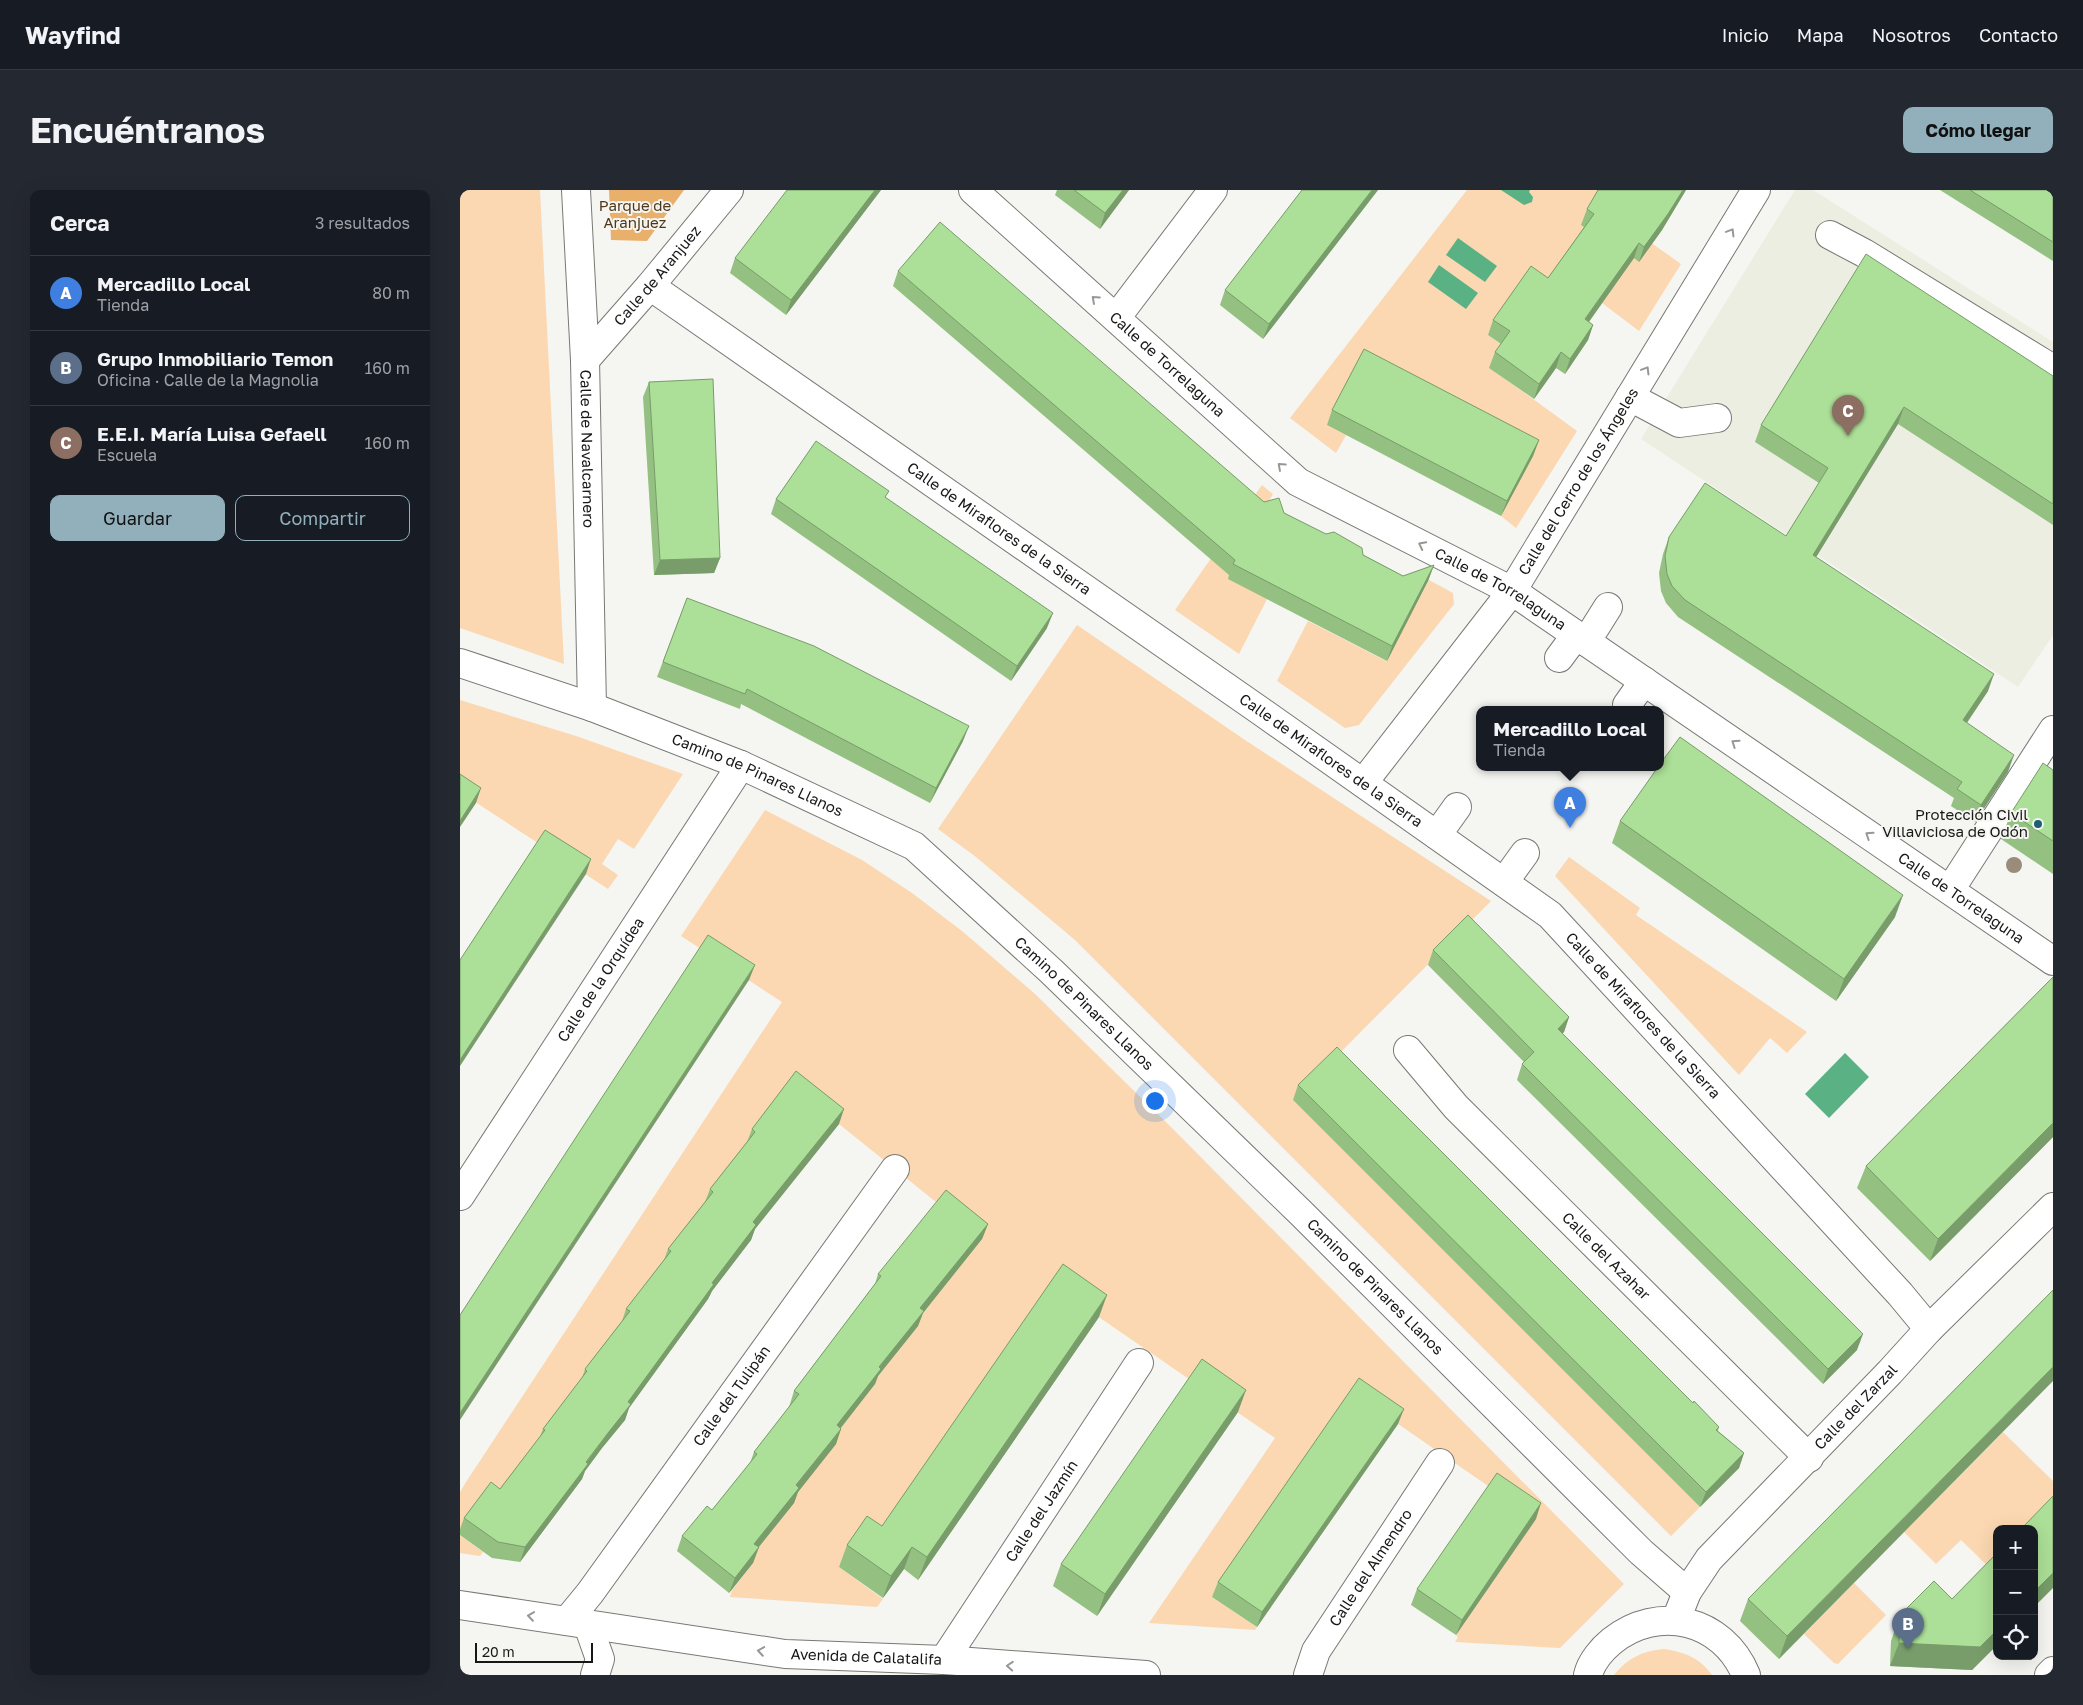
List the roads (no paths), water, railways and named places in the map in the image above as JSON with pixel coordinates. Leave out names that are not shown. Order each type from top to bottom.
[{"type":"street","name":"Calle de Navalcarnero","points":[[576,190],[585,360],[592,707]]},
{"type":"street","name":"Calle de Aranjuez","points":[[585,360],[650,286],[729,190]]},
{"type":"street","name":"Calle de Torrelaguna","points":[[974,190],[1298,482],[1512,592],[2053,962]]},
{"type":"street","points":[[1116,318],[1213,190]]},
{"type":"street","name":"Calle del Cerro de los Ángeles","points":[[1363,783],[1512,592],[1756,190]]},
{"type":"street","points":[[1830,235],[2053,369]]},
{"type":"street","name":"Calle de Miraflores de la Sierra","points":[[650,286],[1550,914],[1900,1294],[1928,1329]]},
{"type":"street","points":[[1630,397],[1680,423],[1717,418]]},
{"type":"street","points":[[1559,658],[1581,638],[1608,608]]},
{"type":"street","name":"Camino de Pinares Llanos","points":[[460,663],[592,707],[741,765],[914,846],[1051,971],[1301,1213],[1641,1552],[1687,1592]]},
{"type":"street","points":[[1627,705],[1644,681]]},
{"type":"street","points":[[1950,890],[2053,730]]},
{"type":"street","name":"Calle de la Orquídea","points":[[460,1196],[741,765]]},
{"type":"street","points":[[1437,834],[1457,807]]},
{"type":"street","points":[[1504,882],[1525,853]]},
{"type":"street","name":"Calle del Azahar","points":[[1408,1050],[1456,1107],[1808,1458]]},
{"type":"street","name":"Calle del Tulipán","points":[[578,1623],[590,1593],[895,1169]]},
{"type":"street","name":"Calle del Zarzal","points":[[1676,1620],[1687,1592],[1709,1559],[1890,1372],[1928,1329],[2053,1207]]},
{"type":"street","name":"Calle del Jazmín","points":[[944,1660],[1139,1363]]},
{"type":"street","name":"Calle del Almendro","points":[[1308,1675],[1316,1651],[1440,1463]]},
{"type":"street","name":"Avenida de Calatalifa","points":[[460,1606],[784,1654],[944,1660],[1146,1675]]},
{"type":"street","points":[[1588,1675],[1604,1648],[1624,1631],[1649,1622],[1676,1620],[1701,1627],[1724,1641],[1740,1662],[1746,1675]]},
{"type":"street","points":[[578,1623],[600,1659],[595,1675]]},
{"type":"street","points":[[2049,1675],[2053,1671]]},
{"type":"place","name":"E.E.I. María Luisa Gefaell","points":[[1848,436]]},
{"type":"place","name":"Protección Civil Villaviciosa de Odón","points":[[2038,824]]},
{"type":"place","name":"Mercadillo Local","points":[[1570,828]]},
{"type":"place","name":"Grupo Inmobiliario Temon","points":[[1908,1649]]},
{"type":"park label","name":"Parque de Aranjuez","points":[[635,214]]}]
